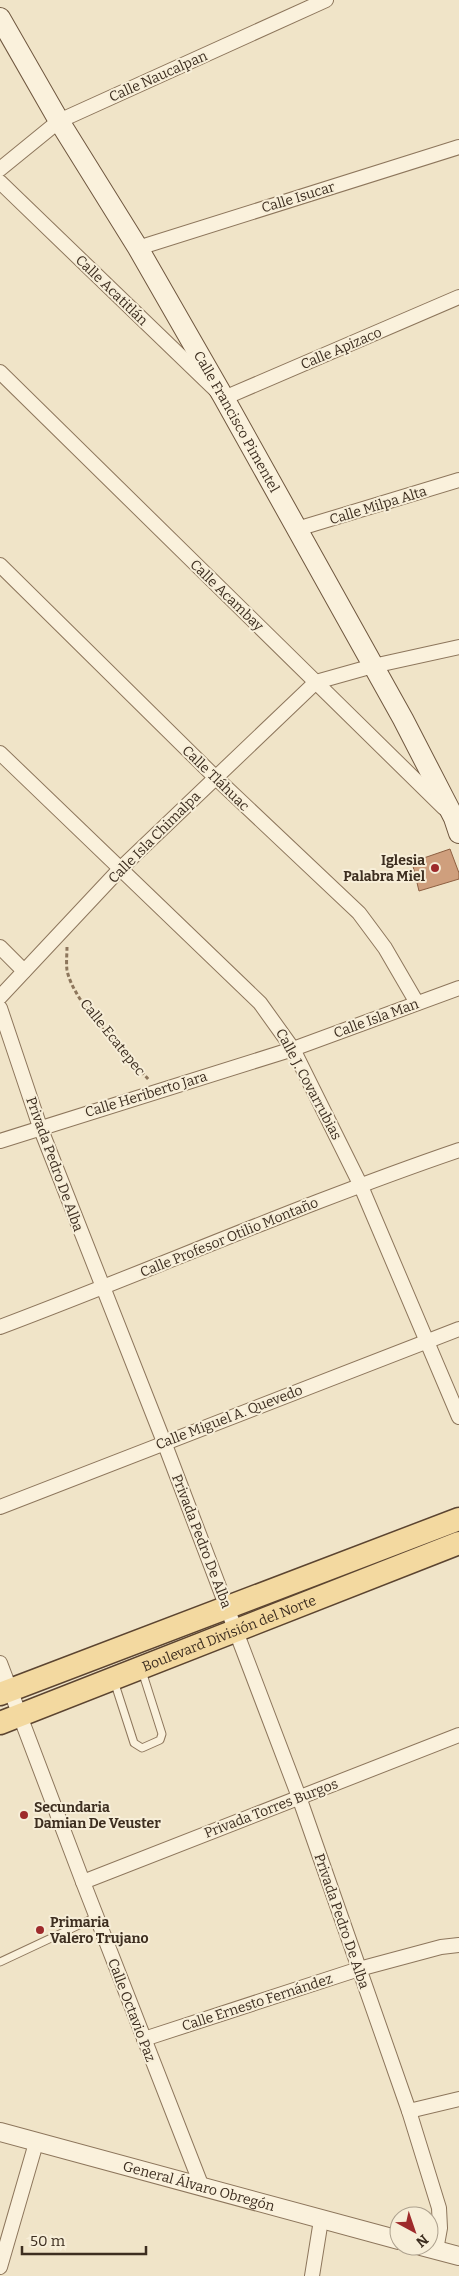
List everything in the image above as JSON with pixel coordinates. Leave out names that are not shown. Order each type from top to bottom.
[{"type":"main road","name":"Calle Francisco Pimentel","points":[[0,18],[59,121],[138,248],[224,398],[373,666],[457,822]]},
{"type":"main road","name":"Boulevard División del Norte","points":[[5,1692],[459,1519]]},
{"type":"main road","name":"Boulevard División del Norte","points":[[10,1719],[459,1543]]},
{"type":"street","name":"Calle Naucalpan","points":[[0,169],[59,121],[326,0]]},
{"type":"street","name":"Calle Isucar","points":[[138,248],[459,147]]},
{"type":"street","name":"Calle Acatitlán","points":[[0,182],[224,398]]},
{"type":"street","name":"Calle Apizaco","points":[[224,398],[459,298]]},
{"type":"street","name":"Calle Acambay","points":[[0,372],[457,822]]},
{"type":"street","name":"Calle Milpa Alta","points":[[297,529],[459,480]]},
{"type":"street","name":"Calle Tláhuac","points":[[0,565],[215,777],[359,913],[385,948],[417,1003]]},
{"type":"street","name":"Calle Isla Chimalpa","points":[[0,997],[120,869],[316,682],[373,666],[459,647]]},
{"type":"street","name":"Calle J. Covarrubias","points":[[0,753],[260,1003],[293,1049],[360,1184],[459,1417]]},
{"type":"street","points":[[0,947],[24,971]]},
{"type":"street","name":"Calle Isla Man","points":[[293,1049],[459,988]]},
{"type":"street","name":"Privada Pedro De Alba","points":[[0,1008],[40,1127],[102,1289],[164,1442],[299,1797],[409,2111],[438,2206]]},
{"type":"street","name":"Calle Heriberto Jara","points":[[0,1141],[157,1090],[293,1049]]},
{"type":"street","name":"Calle Profesor Otilio Montaño","points":[[0,1328],[102,1289],[360,1184],[459,1150]]},
{"type":"street","name":"Calle Miguel A. Quevedo","points":[[0,1507],[459,1329]]},
{"type":"street","name":"Calle Octavio Paz","points":[[0,1663],[10,1719],[82,1882],[202,2187]]},
{"type":"street","name":"Privada Torres Burgos","points":[[82,1882],[459,1735]]},
{"type":"street","name":"Calle Ernesto Fernández","points":[[144,2039],[359,1969],[441,1947],[459,1945]]},
{"type":"street","points":[[409,2111],[459,2099]]},
{"type":"street","name":"General Álvaro Obregón","points":[[0,2132],[389,2237]]},
{"type":"street","points":[[0,2267],[36,2142]]},
{"type":"street","name":"Privada Pedro De Alba","points":[[439,2208],[439,2230]]},
{"type":"street","points":[[312,2276],[321,2220]]},
{"type":"street","points":[[439,2251],[459,2256]]},
{"type":"lane","points":[[114,1679],[134,1743],[142,1748],[147,1747],[160,1740],[162,1734],[141,1668]]},
{"type":"lane","points":[[0,1962],[96,1917]]},
{"type":"path","name":"Calle Ecatepec","points":[[70,923],[67,970],[72,983],[89,1011],[157,1090]]},
{"type":"building","name":"Iglesia Palabra Miel","points":[[450,849],[459,873],[459,879],[419,891],[412,862]]},
{"type":"place","name":"Iglesia Palabra Miel","points":[[435,868]]},
{"type":"place","name":"Secundaria Damian De Veuster","points":[[24,1815]]},
{"type":"place","name":"Primaria Valero Trujano","points":[[40,1930]]}]
